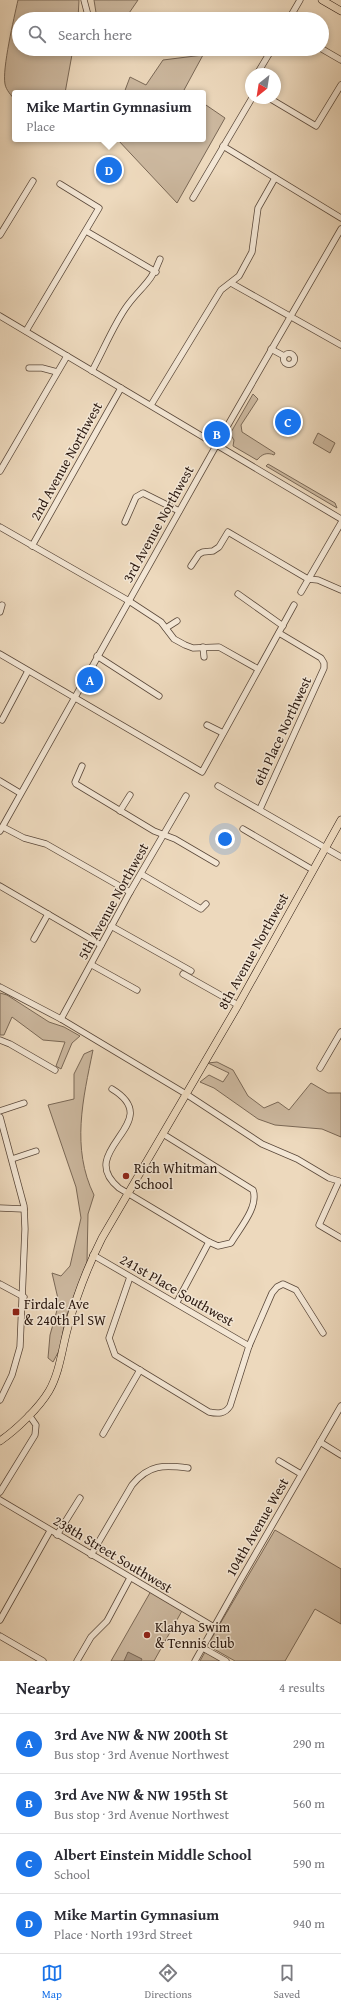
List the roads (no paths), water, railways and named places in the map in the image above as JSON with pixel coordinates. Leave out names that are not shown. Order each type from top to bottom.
[{"type":"main road","points":[[322,0],[341,11]]},
{"type":"main road","name":"8th Avenue Northwest","points":[[0,1441],[29,1415],[47,1394],[55,1378],[68,1326],[93,1255],[238,1005],[341,820]]},
{"type":"street","points":[[84,0],[87,12]]},
{"type":"street","points":[[293,12],[300,0]]},
{"type":"street","points":[[329,53],[341,60]]},
{"type":"street","points":[[261,68],[268,56]]},
{"type":"street","points":[[278,104],[316,126],[341,85]]},
{"type":"street","points":[[193,198],[248,104]]},
{"type":"street","points":[[223,146],[341,218]]},
{"type":"street","points":[[151,405],[221,290],[232,283],[239,276],[252,252],[258,208],[275,178]]},
{"type":"street","points":[[0,235],[33,181]]},
{"type":"street","points":[[26,331],[99,208],[60,184]]},
{"type":"street","name":"3rd Avenue Northwest","points":[[1,829],[73,698],[217,444],[341,230]]},
{"type":"street","points":[[86,231],[156,272]]},
{"type":"street","points":[[92,371],[127,306],[145,287],[156,272],[160,259]]},
{"type":"street","points":[[232,283],[341,345]]},
{"type":"street","points":[[0,316],[341,519]]},
{"type":"street","points":[[272,349],[284,356]]},
{"type":"street","points":[[0,471],[66,356]]},
{"type":"street","points":[[29,368],[42,368],[57,372]]},
{"type":"street","name":"2nd Avenue Northwest","points":[[32,546],[121,388]]},
{"type":"street","points":[[125,522],[136,497],[143,492],[179,511]]},
{"type":"street","points":[[301,592],[341,524]]},
{"type":"street","points":[[0,527],[129,601],[161,622],[174,639],[193,648],[219,647],[258,669]]},
{"type":"street","points":[[191,566],[199,554],[214,551],[219,547],[228,532],[308,579],[318,580],[341,590]]},
{"type":"street","points":[[238,594],[283,626]]},
{"type":"street","points":[[0,654],[202,772],[294,605]]},
{"type":"street","points":[[0,612],[2,606]]},
{"type":"street","points":[[166,628],[177,621]]},
{"type":"street","name":"6th Place Northwest","points":[[260,809],[324,668],[324,663],[321,658],[279,633]]},
{"type":"street","points":[[203,647],[204,657]]},
{"type":"street","points":[[97,656],[159,696]]},
{"type":"street","points":[[2,720],[28,671]]},
{"type":"street","points":[[207,725],[224,733]]},
{"type":"street","points":[[82,766],[76,784],[120,811],[164,835],[175,839],[216,864]]},
{"type":"street","points":[[0,781],[20,793]]},
{"type":"street","points":[[218,786],[341,857]]},
{"type":"street","points":[[120,811],[130,795]]},
{"type":"street","name":"5th Avenue Northwest","points":[[61,1018],[92,964],[130,892],[186,796]]},
{"type":"street","points":[[1,829],[24,838],[46,844],[130,892]]},
{"type":"street","points":[[243,829],[313,870]]},
{"type":"street","points":[[141,874],[202,909],[206,904]]},
{"type":"street","points":[[0,886],[101,945]]},
{"type":"street","points":[[34,939],[48,914]]},
{"type":"street","points":[[111,926],[191,971]]},
{"type":"street","points":[[92,964],[137,990]]},
{"type":"street","points":[[183,974],[238,1005]]},
{"type":"street","points":[[0,987],[61,1018],[186,1094],[257,1141],[297,1159],[329,1178],[339,1181],[319,1225],[341,1238]]},
{"type":"street","points":[[320,1068],[341,1032]]},
{"type":"street","points":[[0,1040],[10,1044],[55,1070]]},
{"type":"street","points":[[112,1089],[123,1096],[130,1116],[124,1130],[106,1158],[106,1167],[109,1178],[114,1184],[129,1194],[208,1242],[218,1246],[230,1243],[250,1213],[255,1194],[249,1185],[163,1134]]},
{"type":"street","points":[[0,1111],[24,1103]]},
{"type":"street","points":[[0,1118],[12,1159],[24,1210],[24,1297],[20,1347],[12,1375],[0,1400]]},
{"type":"street","points":[[12,1159],[36,1151]]},
{"type":"street","points":[[0,1208],[24,1210]]},
{"type":"street","points":[[177,1302],[208,1242]]},
{"type":"street","name":"241st Place Southwest","points":[[93,1255],[177,1302],[249,1346]]},
{"type":"street","points":[[130,1277],[109,1338],[115,1355],[209,1412],[221,1413],[227,1411],[230,1406],[249,1346],[272,1293],[277,1287],[283,1284],[296,1290],[323,1333]]},
{"type":"street","points":[[0,1284],[24,1297]]},
{"type":"street","points":[[103,1434],[140,1370]]},
{"type":"street","name":"104th Avenue West","points":[[196,1661],[341,1406]]},
{"type":"street","points":[[0,1492],[35,1435],[37,1428],[35,1421],[29,1415]]},
{"type":"street","points":[[320,1442],[341,1454]]},
{"type":"street","points":[[279,1461],[301,1474]]},
{"type":"street","points":[[91,1555],[132,1485],[140,1475],[160,1466],[188,1468]]},
{"type":"street","points":[[57,1535],[80,1498]]},
{"type":"street","name":"238th Street Southwest","points":[[0,1500],[214,1627]]},
{"type":"street","points":[[0,1620],[50,1531]]},
{"type":"street","points":[[77,1661],[91,1637],[106,1621],[130,1578]]},
{"type":"street","points":[[0,1636],[44,1661]]},
{"type":"street","points":[[203,1648],[226,1661]]},
{"type":"place","name":"Mike Martin Gymnasium","points":[[109,170]]},
{"type":"place","name":"Albert Einstein Middle School","points":[[288,422]]},
{"type":"place","name":"3rd Ave NW & NW 195th St","points":[[217,434]]},
{"type":"place","name":"3rd Ave NW & NW 200th St","points":[[90,680]]},
{"type":"place","name":"Rich Whitman School","points":[[126,1176]]},
{"type":"place","name":"Firdale Ave & 240th Pl SW","points":[[16,1312]]},
{"type":"place","name":"Klahya Swim & Tennis club","points":[[147,1635]]}]
